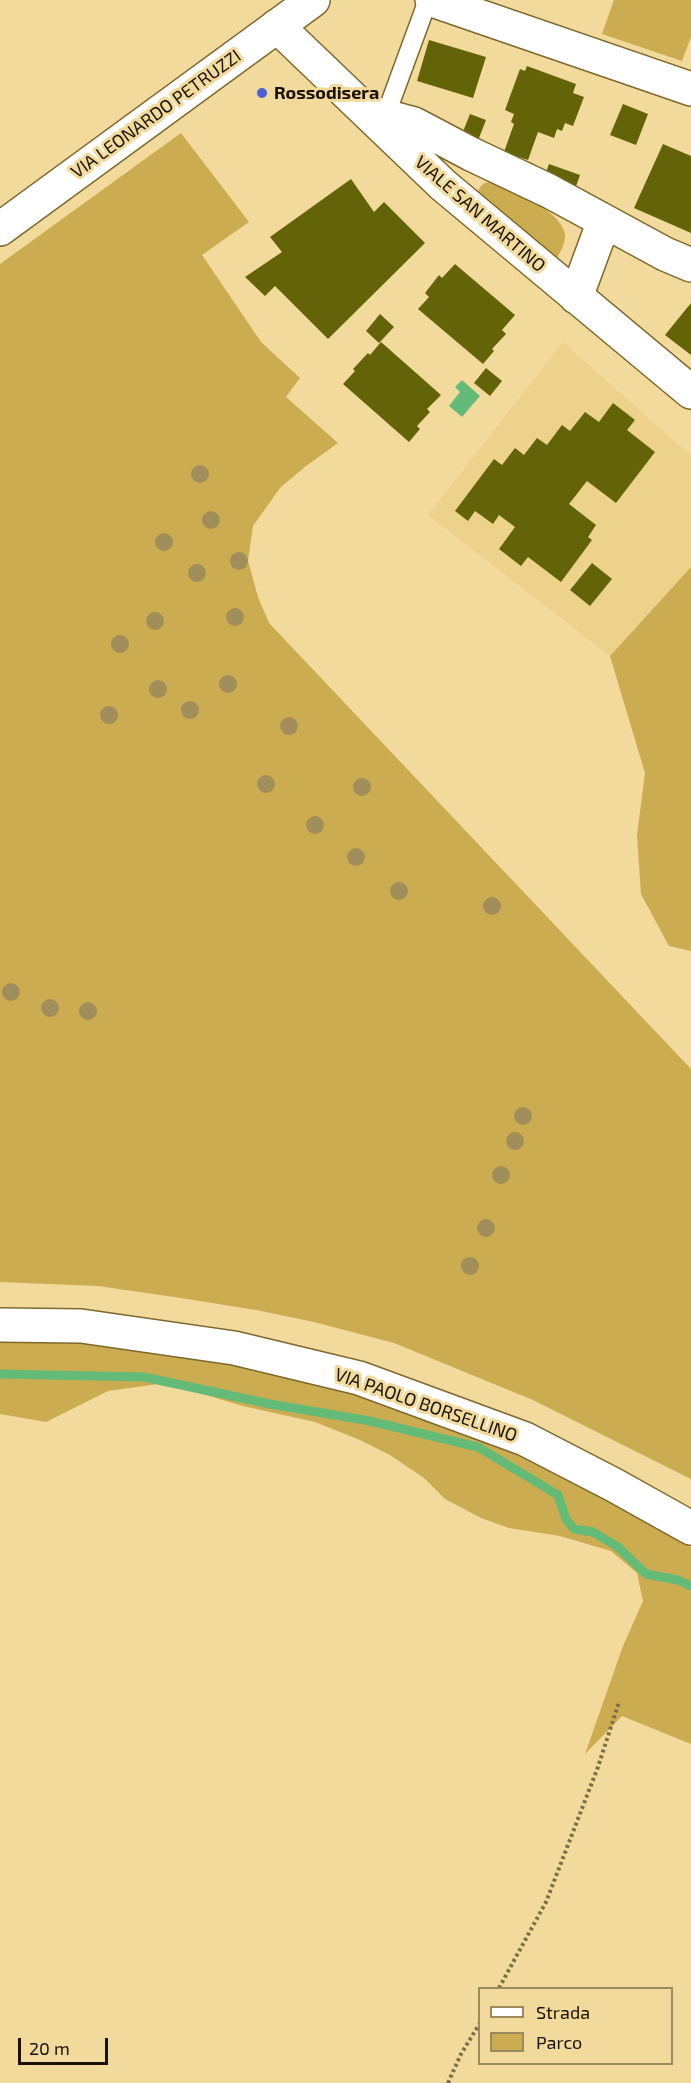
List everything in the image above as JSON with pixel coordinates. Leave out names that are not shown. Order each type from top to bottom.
[{"type":"street","name":"VIA LEONARDO PETRUZZI","points":[[0,229],[313,0]]},
{"type":"street","points":[[430,0],[691,89]]},
{"type":"street","name":"VIALE SAN MARTINO","points":[[277,26],[375,114],[443,185],[691,392]]},
{"type":"street","points":[[375,114],[414,124],[549,191],[665,254],[691,265]]},
{"type":"street","points":[[443,185],[471,154]]},
{"type":"street","points":[[576,297],[604,221]]},
{"type":"street","name":"VIA PAOLO BORSELLINO","points":[[0,1325],[81,1326],[234,1348],[359,1378],[525,1439],[691,1528]]},
{"type":"lane","points":[[375,114],[430,0]]},
{"type":"path","points":[[500,1987],[546,1902],[598,1767],[619,1702]]},
{"type":"path","points":[[448,2083],[461,2054],[478,2026]]},
{"type":"shaded area","points":[[563,342],[691,456],[691,567],[610,656],[428,515]]},
{"type":"shaded area","points":[[462,380],[480,396],[462,417],[449,406],[460,392],[455,387]]},
{"type":"green space","points":[[614,0],[691,0],[691,37],[682,61],[602,34]]},
{"type":"green space","points":[[181,133],[249,222],[202,255],[261,342],[300,378],[286,397],[338,443],[280,488],[253,526],[248,561],[258,597],[269,623],[691,1069],[691,1479],[533,1400],[394,1343],[314,1322],[181,1298],[98,1286],[0,1282],[0,264]]},
{"type":"green space","points":[[495,181],[536,203],[562,226],[565,241],[556,260],[478,192],[482,185]]},
{"type":"green space","points":[[691,567],[691,951],[669,946],[641,894],[637,835],[645,773],[610,656]]},
{"type":"green space","points":[[0,1338],[130,1344],[227,1361],[314,1382],[474,1430],[661,1528],[691,1547],[691,1744],[622,1716],[585,1754],[623,1646],[643,1601],[637,1573],[611,1551],[560,1536],[509,1528],[481,1518],[445,1499],[424,1478],[390,1455],[315,1422],[243,1406],[165,1383],[108,1391],[46,1422],[0,1414]]},
{"type":"building","points":[[429,40],[486,57],[473,98],[417,81]]},
{"type":"building","points":[[527,66],[576,84],[573,93],[584,97],[573,126],[565,123],[562,131],[557,129],[554,138],[538,132],[528,160],[504,152],[514,124],[511,122],[514,114],[505,110],[520,69],[525,71]]},
{"type":"building","points":[[623,104],[648,114],[636,145],[610,135]]},
{"type":"building","points":[[470,114],[486,120],[477,143],[462,134]]},
{"type":"building","points":[[663,144],[691,156],[691,233],[634,208]]},
{"type":"building","points":[[549,164],[580,175],[575,189],[544,178]]},
{"type":"building","points":[[351,179],[374,212],[384,202],[425,243],[328,339],[275,286],[265,296],[245,277],[282,252],[270,237]]},
{"type":"building","points":[[455,264],[515,315],[502,330],[506,334],[492,349],[494,351],[483,364],[418,309],[429,297],[425,293],[439,275],[442,278]]},
{"type":"building","points":[[691,303],[691,355],[665,335]]},
{"type":"building","points":[[380,314],[394,327],[379,343],[366,331]]},
{"type":"building","points":[[381,342],[441,395],[427,409],[430,412],[417,426],[420,429],[409,442],[343,384],[355,371],[353,369]]},
{"type":"building","points":[[486,368],[502,381],[490,396],[474,383]]},
{"type":"building","points":[[613,403],[635,420],[627,430],[655,452],[616,503],[587,481],[569,504],[596,525],[588,537],[592,540],[561,582],[528,557],[521,566],[499,549],[515,527],[499,515],[493,524],[475,511],[468,521],[455,511],[494,459],[502,465],[515,448],[524,455],[537,438],[547,445],[562,425],[570,431],[585,412],[599,422]]},
{"type":"building","points":[[592,563],[612,579],[590,606],[570,590]]},
{"type":"waterway","points":[[0,1374],[144,1377],[270,1404],[370,1421],[478,1447],[558,1495],[566,1519],[574,1529],[593,1532],[618,1547],[646,1574],[678,1580],[691,1586]]},
{"type":"place","name":"Rossodisera","points":[[262,93]]}]
